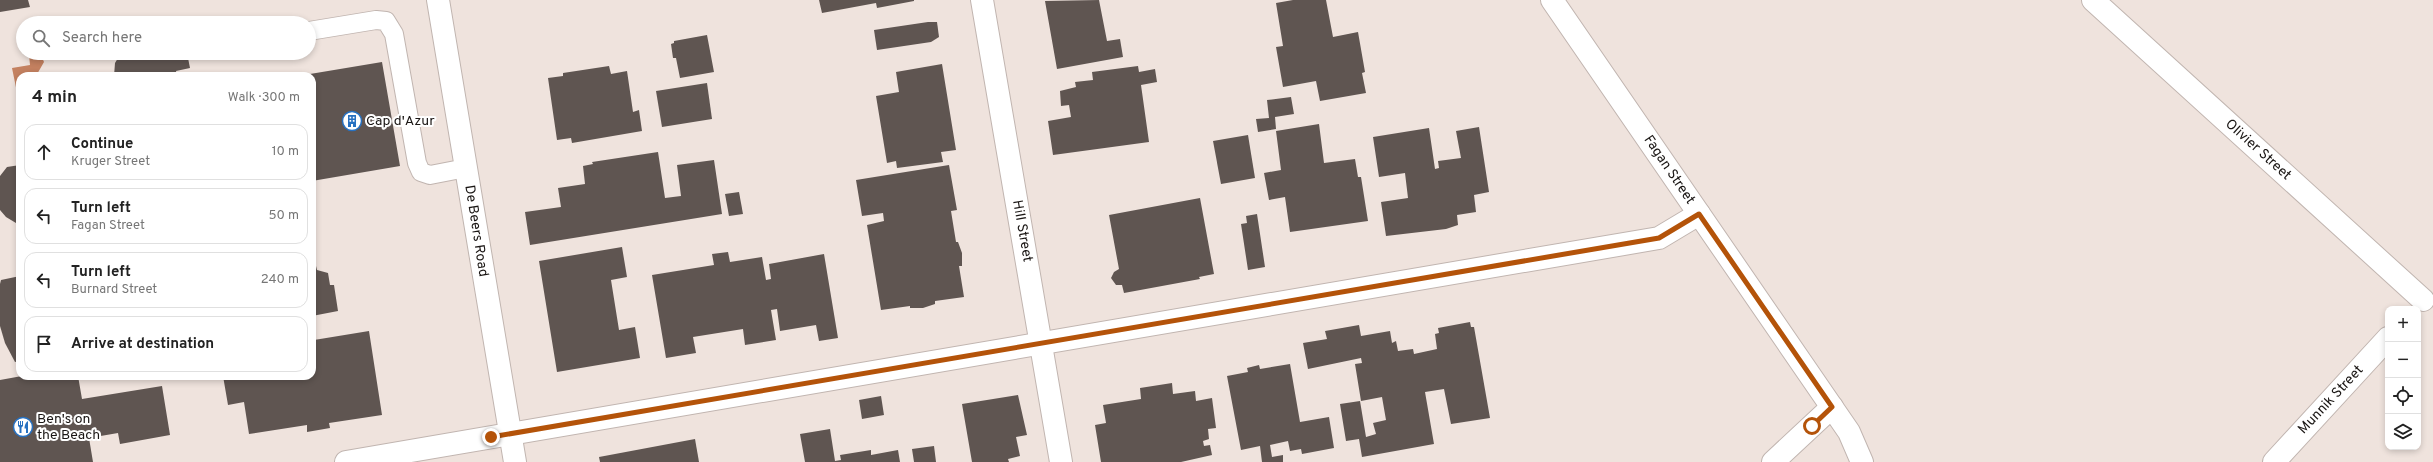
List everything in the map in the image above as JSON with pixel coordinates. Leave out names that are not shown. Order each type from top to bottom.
[{"type":"street","name":"De Beers Road","points":[[438,0],[515,462]]},
{"type":"street","name":"Hill Street","points":[[982,0],[1061,462]]},
{"type":"street","name":"Fagan Street","points":[[1552,0],[1849,432],[1862,462]]},
{"type":"street","name":"Olivier Street","points":[[2093,0],[2423,300]]},
{"type":"street","points":[[346,462],[1659,238],[1699,214]]},
{"type":"street","name":"Munnik Street","points":[[2274,462],[2385,341]]},
{"type":"street","points":[[1774,462],[1832,407]]},
{"type":"lane","points":[[316,30],[376,20],[386,21],[394,34],[417,163],[421,172],[430,175],[466,168]]},
{"type":"shaded area","points":[[30,60],[43,60],[44,62],[38,72],[16,72],[16,88],[12,68],[30,65]]},
{"type":"building","points":[[0,0],[28,0],[30,7],[0,12]]},
{"type":"building","points":[[819,0],[914,1],[877,8],[876,3],[822,13]]},
{"type":"building","points":[[1099,0],[1107,41],[1120,39],[1123,57],[1057,69],[1045,1]]},
{"type":"building","points":[[1293,0],[1326,0],[1333,37],[1358,32],[1365,72],[1362,73],[1366,93],[1320,101],[1316,81],[1283,87],[1276,47],[1283,46],[1276,3]]},
{"type":"building","points":[[937,22],[939,37],[931,42],[877,50],[874,30]]},
{"type":"building","points":[[707,35],[714,72],[680,78],[676,58],[673,58],[671,44],[674,43],[674,41]]},
{"type":"building","points":[[117,60],[188,60],[190,68],[176,72],[114,72]]},
{"type":"building","name":"Cap d'Azur","points":[[382,62],[400,166],[316,180],[316,73]]},
{"type":"building","points":[[942,64],[956,150],[941,152],[943,162],[897,168],[896,161],[887,163],[876,96],[899,92],[896,72]]},
{"type":"building","points":[[609,66],[611,74],[627,71],[633,112],[639,110],[642,131],[572,143],[571,138],[557,140],[548,78],[563,76],[563,73]]},
{"type":"building","points":[[1138,66],[1139,72],[1155,69],[1157,82],[1141,85],[1149,142],[1053,155],[1048,121],[1071,117],[1069,105],[1061,106],[1060,91],[1076,87],[1075,82],[1093,80],[1092,72]]},
{"type":"building","points":[[707,83],[712,119],[662,127],[656,91]]},
{"type":"building","points":[[1291,97],[1294,114],[1275,117],[1276,129],[1258,132],[1256,119],[1269,118],[1267,100]]},
{"type":"building","points":[[1319,124],[1324,163],[1355,159],[1358,177],[1361,177],[1368,221],[1290,232],[1285,197],[1269,200],[1264,173],[1281,170],[1276,131]]},
{"type":"building","points":[[1479,127],[1489,192],[1474,195],[1476,212],[1457,215],[1458,225],[1446,229],[1386,236],[1381,202],[1408,198],[1405,173],[1379,177],[1373,137],[1429,128],[1435,169],[1439,168],[1438,161],[1461,158],[1456,131]]},
{"type":"building","points":[[1248,135],[1255,178],[1221,184],[1213,141]]},
{"type":"building","points":[[658,152],[665,198],[681,196],[677,165],[714,160],[722,214],[530,245],[525,212],[561,207],[558,188],[585,184],[583,166],[593,164],[592,162]]},
{"type":"building","points":[[949,165],[957,210],[951,211],[956,242],[958,242],[962,253],[962,266],[959,266],[964,297],[935,301],[935,304],[923,308],[910,308],[910,306],[881,310],[867,225],[884,221],[883,213],[862,216],[856,180]]},
{"type":"building","points":[[16,166],[16,223],[6,217],[0,210],[0,176],[7,167]]},
{"type":"building","points":[[739,192],[743,214],[729,216],[725,194]]},
{"type":"building","points":[[1200,198],[1214,274],[1199,277],[1200,279],[1124,293],[1122,285],[1116,285],[1111,278],[1114,272],[1119,269],[1109,215]]},
{"type":"building","points":[[1257,214],[1265,267],[1248,270],[1241,224],[1247,223],[1246,216]]},
{"type":"building","points":[[622,247],[627,277],[611,280],[619,330],[635,327],[640,358],[557,372],[539,261]]},
{"type":"building","points":[[728,252],[730,262],[762,257],[766,280],[771,279],[769,264],[824,254],[838,338],[819,341],[816,325],[780,331],[777,309],[771,310],[776,340],[745,345],[743,329],[693,337],[696,353],[666,358],[652,275],[714,265],[712,254]]},
{"type":"building","points":[[316,266],[317,270],[328,273],[330,285],[334,285],[338,311],[316,315]]},
{"type":"building","points":[[16,277],[15,362],[5,343],[0,326],[1,280]]},
{"type":"building","points":[[1470,322],[1471,327],[1474,327],[1490,418],[1451,424],[1444,389],[1425,392],[1434,444],[1362,457],[1359,439],[1346,441],[1340,404],[1360,401],[1366,437],[1376,434],[1373,423],[1386,420],[1382,397],[1361,401],[1355,364],[1362,363],[1361,358],[1308,369],[1303,343],[1327,339],[1325,331],[1359,325],[1361,336],[1390,331],[1392,343],[1396,341],[1398,351],[1413,349],[1414,354],[1437,349],[1435,334],[1439,333],[1438,328]]},
{"type":"building","points":[[369,331],[382,415],[329,423],[330,428],[307,432],[307,425],[249,434],[244,402],[228,405],[224,380],[316,380],[316,340]]},
{"type":"building","points":[[1290,364],[1300,422],[1329,417],[1334,448],[1302,454],[1301,449],[1290,451],[1288,441],[1270,445],[1272,457],[1283,455],[1283,462],[1262,462],[1260,446],[1241,450],[1227,376],[1248,372],[1247,368],[1259,365],[1260,369]]},
{"type":"building","points":[[16,377],[16,380],[79,380],[82,399],[162,386],[170,435],[120,444],[118,433],[89,438],[93,462],[0,462],[0,380]]},
{"type":"building","points":[[1172,383],[1173,394],[1195,391],[1196,401],[1212,398],[1216,428],[1208,429],[1209,439],[1203,441],[1204,446],[1210,445],[1212,455],[1181,462],[1101,462],[1095,425],[1106,423],[1103,405],[1141,399],[1140,388]]},
{"type":"building","points":[[1018,395],[1027,435],[1016,437],[1020,456],[1008,459],[1009,462],[972,462],[962,404]]},
{"type":"building","points":[[881,396],[884,415],[862,419],[859,400]]},
{"type":"building","points":[[830,429],[835,461],[841,460],[840,455],[871,450],[871,455],[898,450],[900,462],[805,462],[800,434]]},
{"type":"building","points":[[695,439],[699,462],[600,462],[599,457]]},
{"type":"building","points":[[934,446],[936,462],[914,462],[912,449]]},
{"type":"place","name":"Cap d'Azur","points":[[352,121]]},
{"type":"place","name":"Ben's on the Beach","points":[[23,427]]},
{"type":"route","points":[[491,437],[1659,238],[1699,214],[1832,407],[1812,426]]}]
